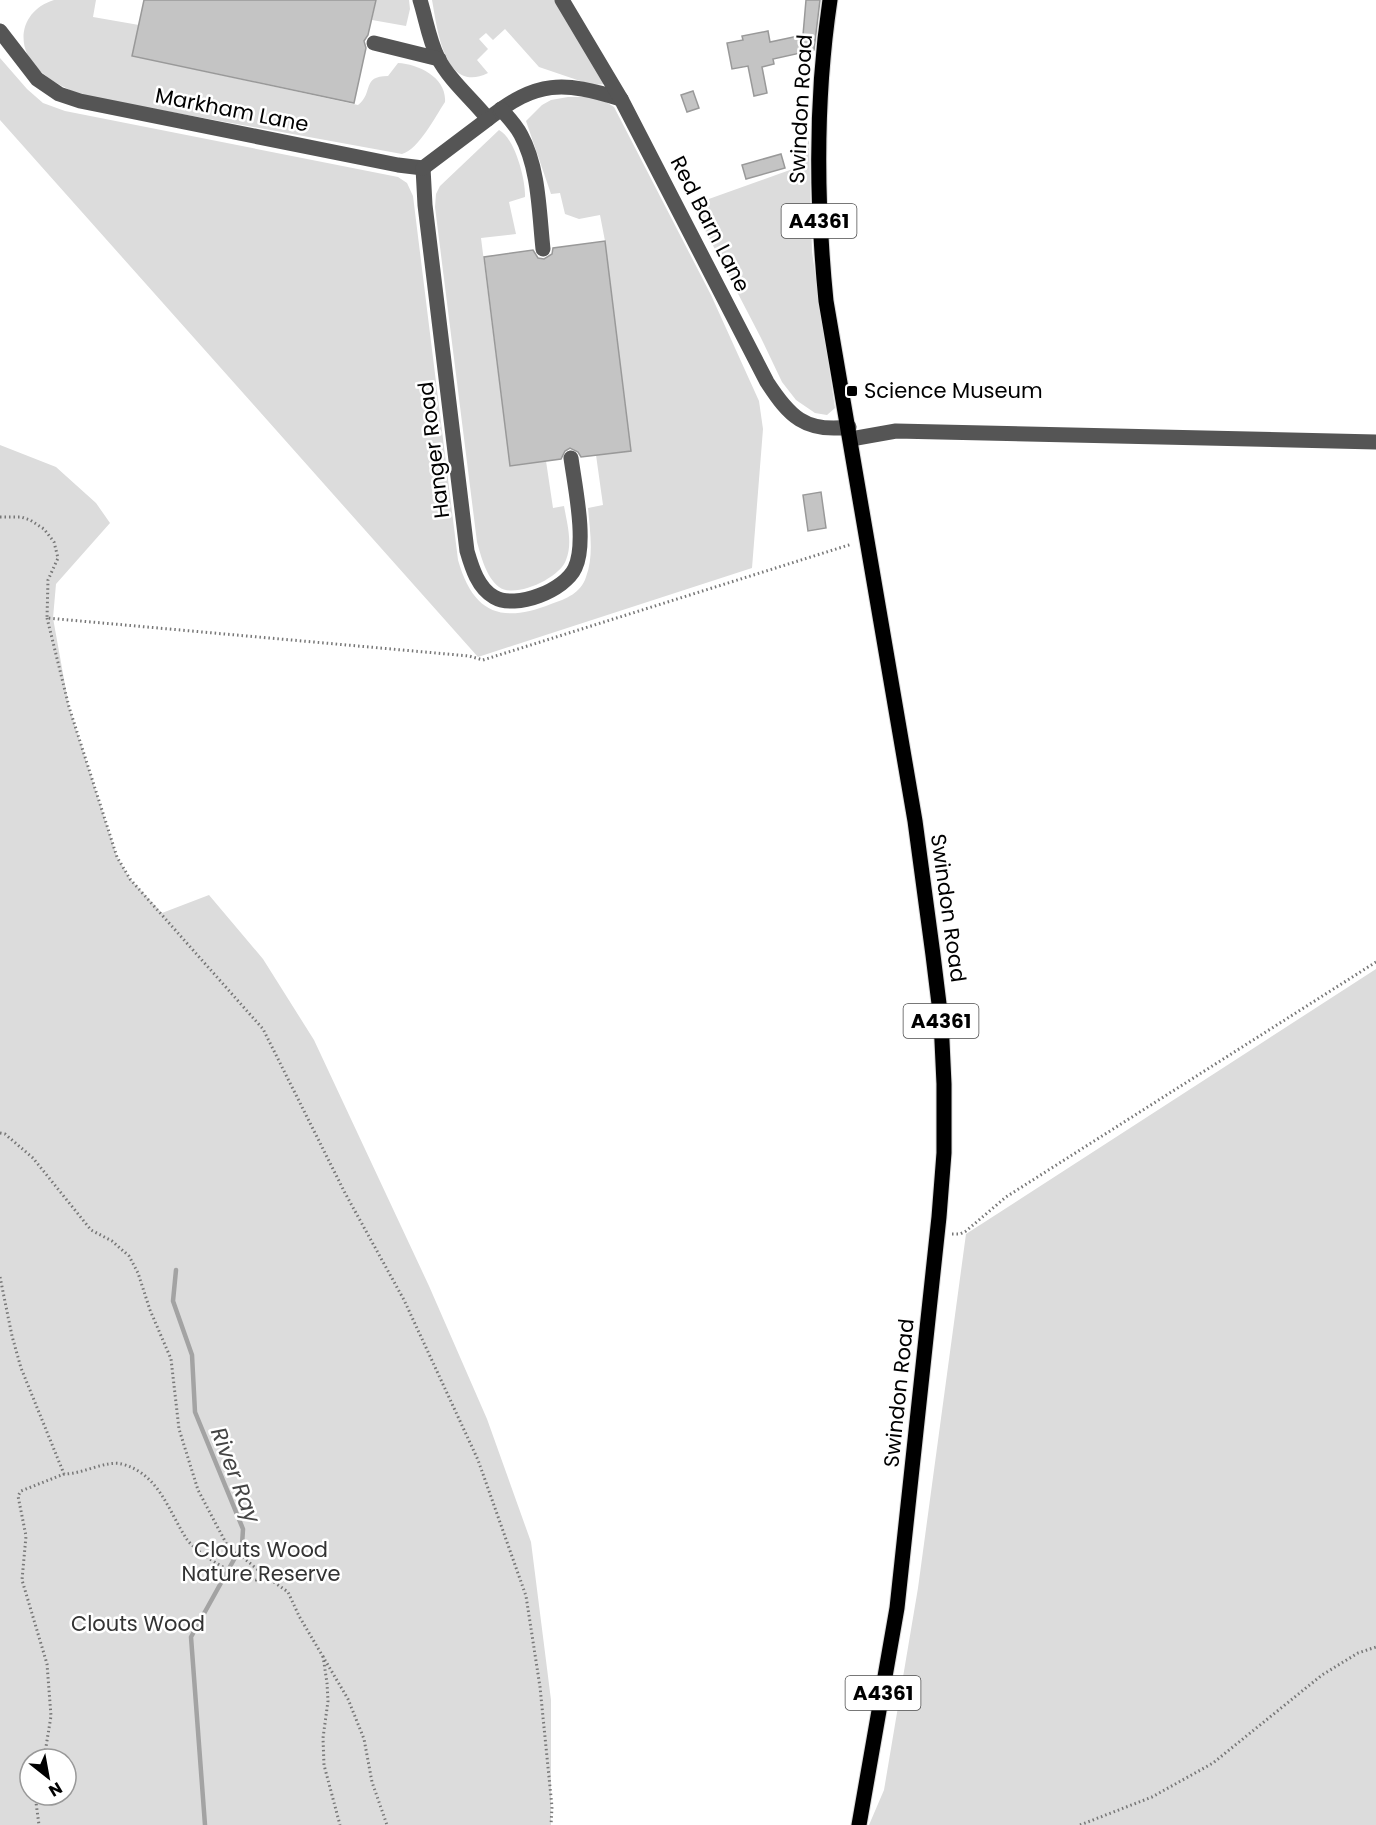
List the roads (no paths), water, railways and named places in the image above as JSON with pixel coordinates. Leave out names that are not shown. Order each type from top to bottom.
[{"type":"main road","name":"Swindon Road","points":[[830,0],[819,97],[818,171],[820,236],[826,301],[915,821],[941,1020],[944,1153],[897,1608],[859,1825]]},
{"type":"street","points":[[420,0],[439,59],[448,73],[488,119]]},
{"type":"street","name":"Red Barn Lane","points":[[562,0],[621,99],[767,382],[777,398],[794,417],[823,429],[850,433],[896,431],[1376,442]]},
{"type":"street","name":"Markham Lane","points":[[0,31],[37,79]]},
{"type":"street","name":"Markham Lane","points":[[0,42],[37,79],[59,94],[80,101],[398,165],[423,168]]},
{"type":"street","points":[[374,43],[439,59]]},
{"type":"street","points":[[423,168],[501,109],[535,90],[549,87],[582,88],[600,91],[621,99]]},
{"type":"street","points":[[501,109],[521,134],[528,151],[535,182],[543,249]]},
{"type":"street","name":"Hanger Road","points":[[423,168],[425,205],[467,551],[482,587],[496,599],[518,601],[548,592],[567,579],[574,570],[580,550],[580,539],[572,458]]},
{"type":"waterway","name":"River Ray","points":[[176,1270],[173,1301],[192,1355],[195,1412],[243,1529],[242,1545],[191,1637],[205,1825]]},
{"type":"place","name":"Science Museum","points":[[852,391]]},
{"type":"park label","name":"Clouts Wood Nature Reserve","points":[[261,1562]]},
{"type":"park label","name":"Clouts Wood","points":[[138,1624]]}]
